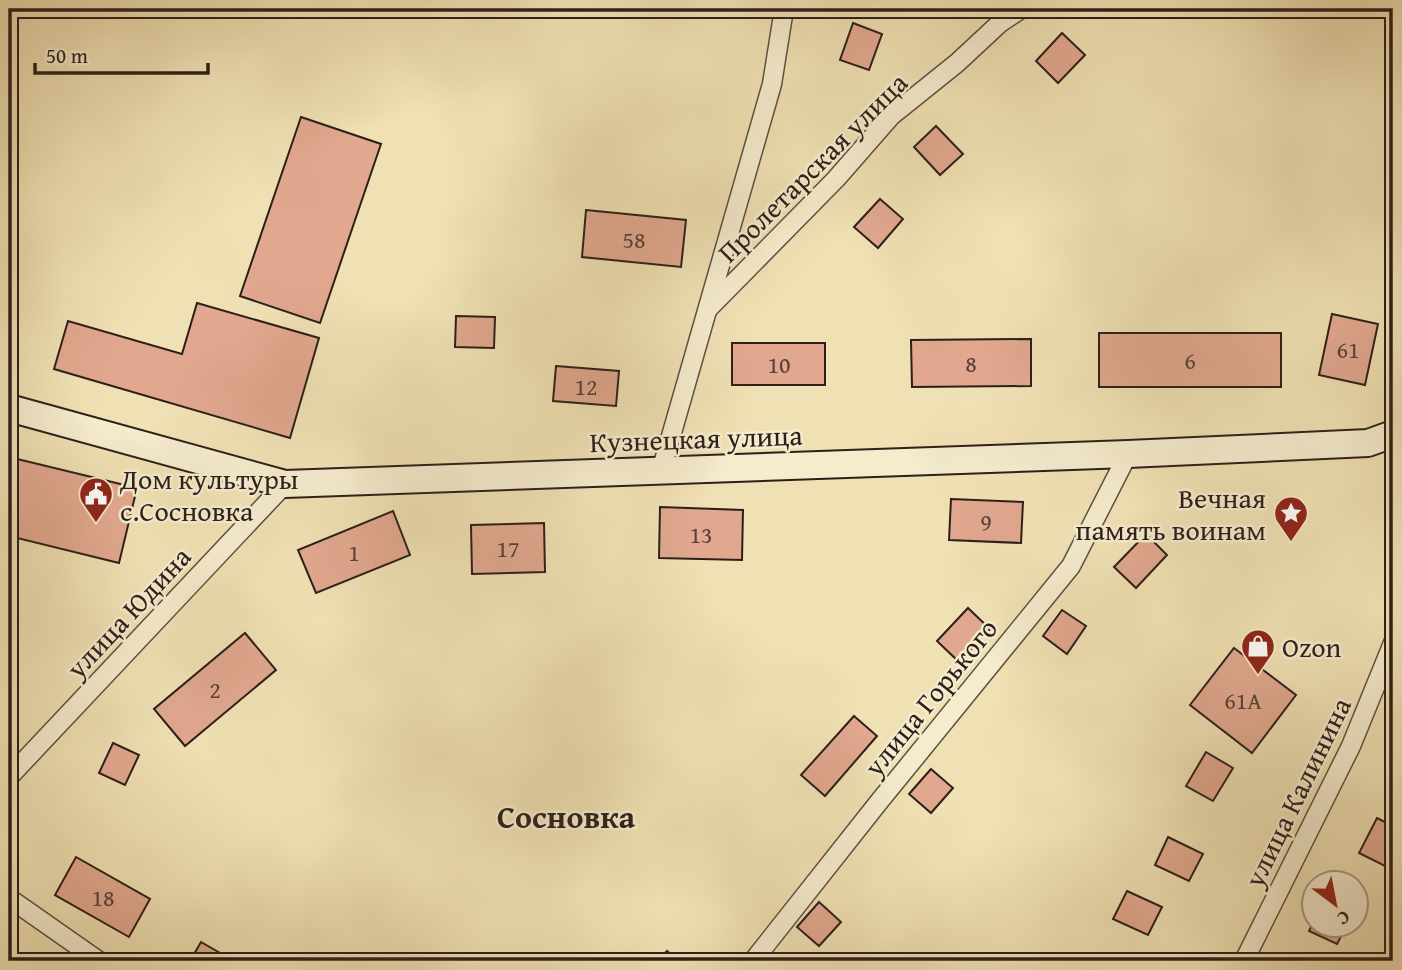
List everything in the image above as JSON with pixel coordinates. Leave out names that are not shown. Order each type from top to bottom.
[{"type":"main road","name":"Кузнецкая улица","points":[[9,408],[285,484],[1128,454],[1368,443],[1393,434]]},
{"type":"street","name":"Пролетарская улица","points":[[661,471],[772,83],[784,9]]},
{"type":"street","name":"Пролетарская улица","points":[[707,311],[836,179],[891,116],[957,63],[1000,23],[1021,9]]},
{"type":"street","name":"улица Горького","points":[[753,961],[1071,566],[1128,454]]},
{"type":"street","name":"улица Юдина","points":[[9,777],[285,484]]},
{"type":"street","name":"улица Калинина","points":[[1244,961],[1351,746],[1393,643]]},
{"type":"street","points":[[9,898],[99,961]]},
{"type":"building","points":[[853,23],[882,34],[869,70],[840,60]]},
{"type":"building","points":[[1062,33],[1085,55],[1058,83],[1036,61]]},
{"type":"building","points":[[301,117],[381,144],[320,323],[240,296]]},
{"type":"building","points":[[936,126],[963,154],[940,175],[914,147]]},
{"type":"building","points":[[880,199],[903,219],[878,248],[854,227]]},
{"type":"building","points":[[586,210],[686,220],[681,267],[582,257]]},
{"type":"building","points":[[197,303],[319,338],[290,438],[54,369],[68,321],[182,354]]},
{"type":"building","points":[[9,305],[16,307],[9,335]]},
{"type":"building","points":[[1332,314],[1378,324],[1365,385],[1319,375]]},
{"type":"building","points":[[456,316],[495,317],[494,348],[455,347]]},
{"type":"building","points":[[1099,333],[1281,333],[1281,387],[1099,387]]},
{"type":"building","points":[[1031,339],[1031,386],[912,387],[911,340]]},
{"type":"building","points":[[732,343],[825,343],[825,385],[732,385]]},
{"type":"building","points":[[556,366],[619,371],[616,406],[553,401]]},
{"type":"building","points":[[9,457],[137,488],[119,563],[9,536]]},
{"type":"building","points":[[951,499],[1023,502],[1021,543],[949,540]]},
{"type":"building","points":[[660,507],[743,510],[742,560],[659,558]]},
{"type":"building","points":[[393,511],[410,555],[316,593],[298,550]]},
{"type":"building","points":[[544,523],[545,572],[472,574],[471,525]]},
{"type":"building","points":[[1146,534],[1167,555],[1136,588],[1114,567]]},
{"type":"building","points":[[968,608],[990,629],[959,662],[937,641]]},
{"type":"building","points":[[1062,610],[1086,626],[1067,654],[1043,636]]},
{"type":"building","points":[[245,633],[276,670],[185,746],[154,709]]},
{"type":"building","points":[[1234,648],[1296,695],[1252,753],[1190,705]]},
{"type":"building","points":[[854,716],[877,736],[825,796],[801,775]]},
{"type":"building","points":[[113,743],[139,755],[125,785],[99,773]]},
{"type":"building","points":[[1206,752],[1233,768],[1213,801],[1186,786]]},
{"type":"building","points":[[931,769],[953,788],[931,813],[909,794]]},
{"type":"building","points":[[1377,818],[1393,826],[1393,855],[1387,867],[1359,853]]},
{"type":"building","points":[[1168,837],[1203,854],[1189,881],[1155,865]]},
{"type":"building","points":[[76,857],[150,899],[129,937],[55,895]]},
{"type":"building","points":[[1127,891],[1162,907],[1148,935],[1113,919]]},
{"type":"building","points":[[819,902],[841,922],[819,946],[797,927]]},
{"type":"building","points":[[1326,939],[1340,939],[1337,944]]},
{"type":"building","points":[[201,942],[234,961],[190,961]]},
{"type":"building","points":[[9,949],[31,961],[9,961]]},
{"type":"building","points":[[667,951],[679,961],[658,961]]},
{"type":"place","name":"Дом культуры с.Сосновка","points":[[96,524]]},
{"type":"place","name":"Вечная память воинам","points":[[1291,543]]},
{"type":"place","name":"Ozon","points":[[1258,676]]},
{"type":"district","name":"Сосновка","points":[[566,816]]}]
